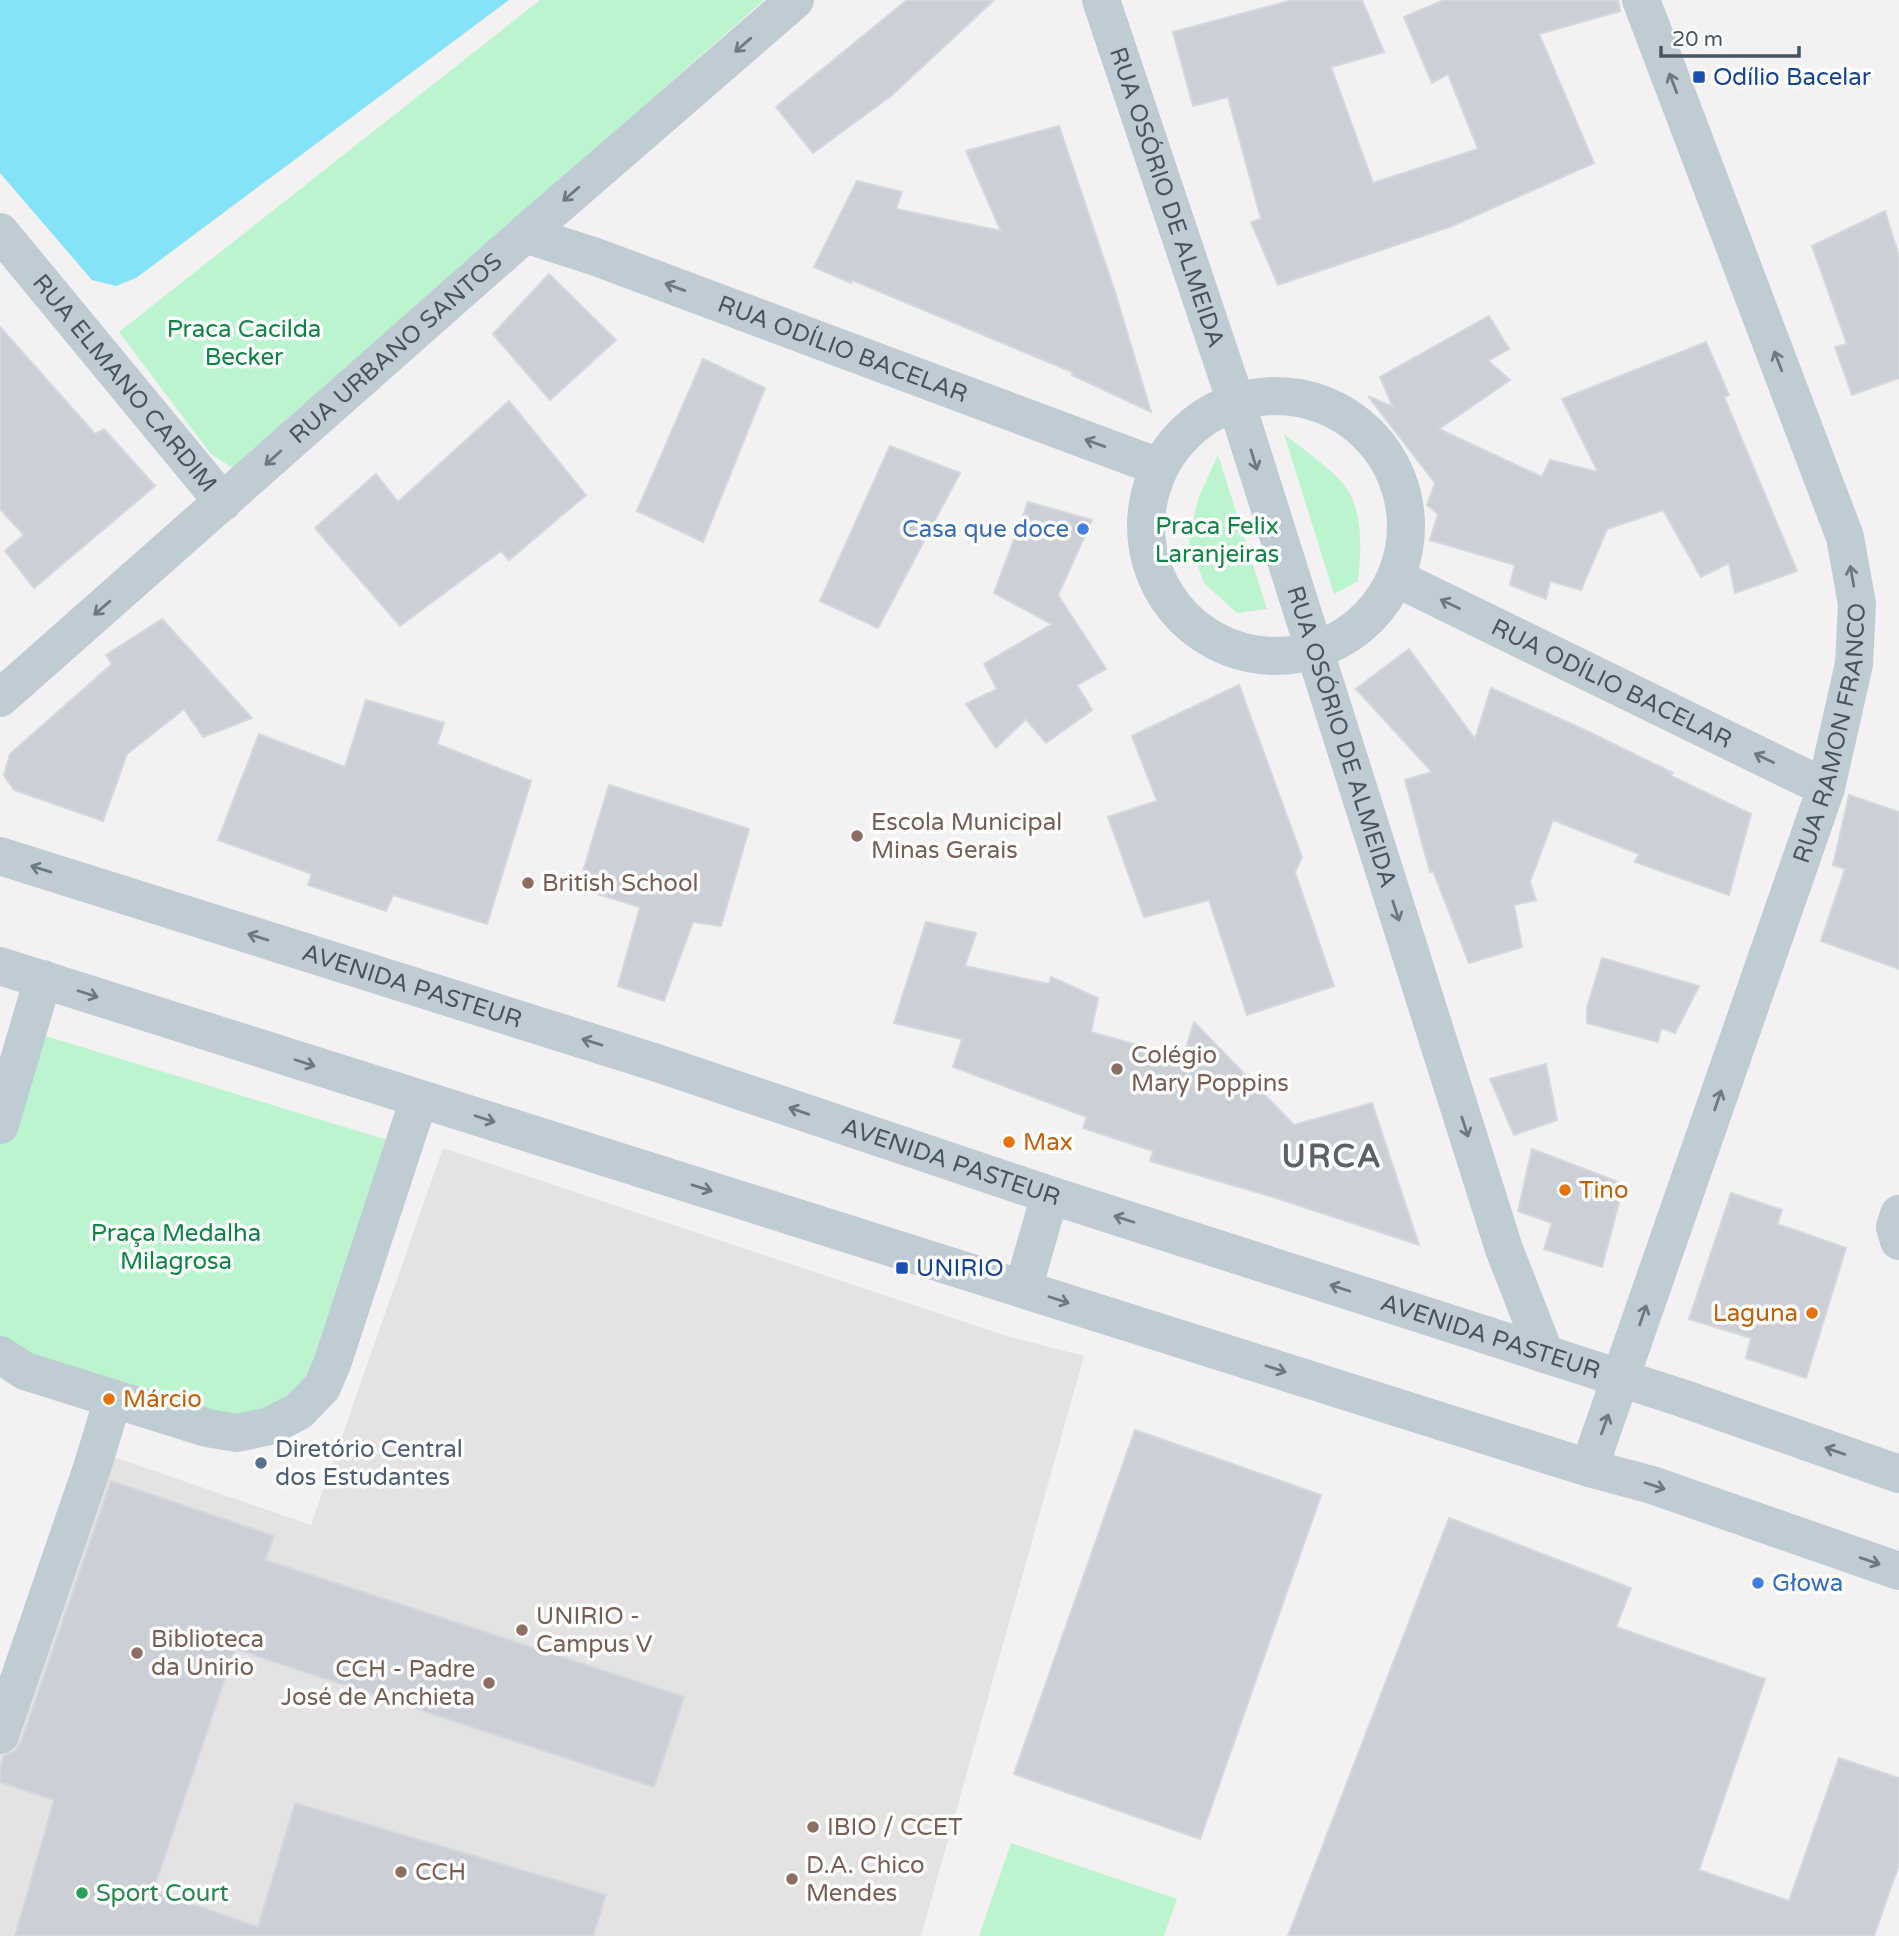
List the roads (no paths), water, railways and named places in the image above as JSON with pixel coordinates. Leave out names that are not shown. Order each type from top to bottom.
[{"type":"street","name":"RUA URBANO SANTOS","points":[[0,698],[525,234],[795,0]]},
{"type":"street","name":"RUA OSÓRIO DE ALMEIDA","points":[[1101,0],[1236,402],[1504,1249],[1545,1354]]},
{"type":"street","name":"RUA RAMON FRANCO","points":[[1589,1468],[1825,788],[1854,664],[1857,604],[1845,537],[1641,0]]},
{"type":"street","name":"RUA ELMANO CARDIM","points":[[0,232],[223,502]]},
{"type":"street","name":"RUA ODÍLIO BACELAR","points":[[525,234],[609,262],[1159,467]]},
{"type":"street","points":[[1273,395],[1310,400],[1344,414],[1373,438],[1394,470],[1406,505],[1406,542],[1396,578],[1382,603],[1363,624],[1340,641],[1313,652],[1270,657],[1227,648],[1191,625],[1163,593],[1147,552],[1146,509],[1159,467],[1191,427],[1236,402],[1273,395]]},
{"type":"street","name":"RUA ODÍLIO BACELAR","points":[[1396,578],[1825,788]]},
{"type":"street","name":"AVENIDA PASTEUR","points":[[0,856],[657,1063],[1050,1195],[1682,1398],[1899,1474]]},
{"type":"street","points":[[0,966],[1589,1468],[1652,1485],[1899,1571]]},
{"type":"street","points":[[0,1125],[43,979]]},
{"type":"street","points":[[0,1355],[25,1371],[207,1428],[237,1433],[270,1426],[299,1411],[322,1387],[332,1364],[419,1099]]},
{"type":"street","points":[[1023,1289],[1050,1195]]},
{"type":"street","points":[[1899,1214],[1895,1227],[1899,1241]]},
{"type":"street","points":[[0,1735],[113,1399]]},
{"type":"water","points":[[0,0],[509,0],[136,278],[116,286],[92,280],[0,173]]},
{"type":"place","name":"Odílio Bacelar","points":[[1699,77]]},
{"type":"place","name":"Casa que doce","points":[[1083,529]]},
{"type":"place","name":"Escola Municipal Minas Gerais","points":[[857,836]]},
{"type":"place","name":"British School","points":[[528,883]]},
{"type":"place","name":"Colégio Mary Poppins","points":[[1117,1069]]},
{"type":"place","name":"Max","points":[[1009,1142]]},
{"type":"place","name":"Tino","points":[[1565,1190]]},
{"type":"place","name":"UNIRIO","points":[[902,1268]]},
{"type":"place","name":"Laguna","points":[[1812,1313]]},
{"type":"place","name":"Márcio","points":[[109,1399]]},
{"type":"place","name":"Diretório Central dos Estudantes","points":[[261,1463]]},
{"type":"place","name":"Głowa","points":[[1758,1583]]},
{"type":"place","name":"UNIRIO - Campus V","points":[[522,1630]]},
{"type":"place","name":"Biblioteca da Unirio","points":[[137,1653]]},
{"type":"place","name":"CCH - Padre José de Anchieta","points":[[489,1683]]},
{"type":"place","name":"IBIO / CCET","points":[[813,1827]]},
{"type":"place","name":"CCH","points":[[401,1872]]},
{"type":"place","name":"D.A. Chico Mendes","points":[[792,1879]]},
{"type":"place","name":"Sport Court","points":[[82,1893]]},
{"type":"district","name":"URCA","points":[[1332,1156]]},
{"type":"park label","name":"Praca Cacilda Becker","points":[[244,343]]},
{"type":"park label","name":"Praca Felix Laranjeiras","points":[[1217,540]]},
{"type":"park label","name":"Praça Medalha Milagrosa","points":[[176,1247]]}]
